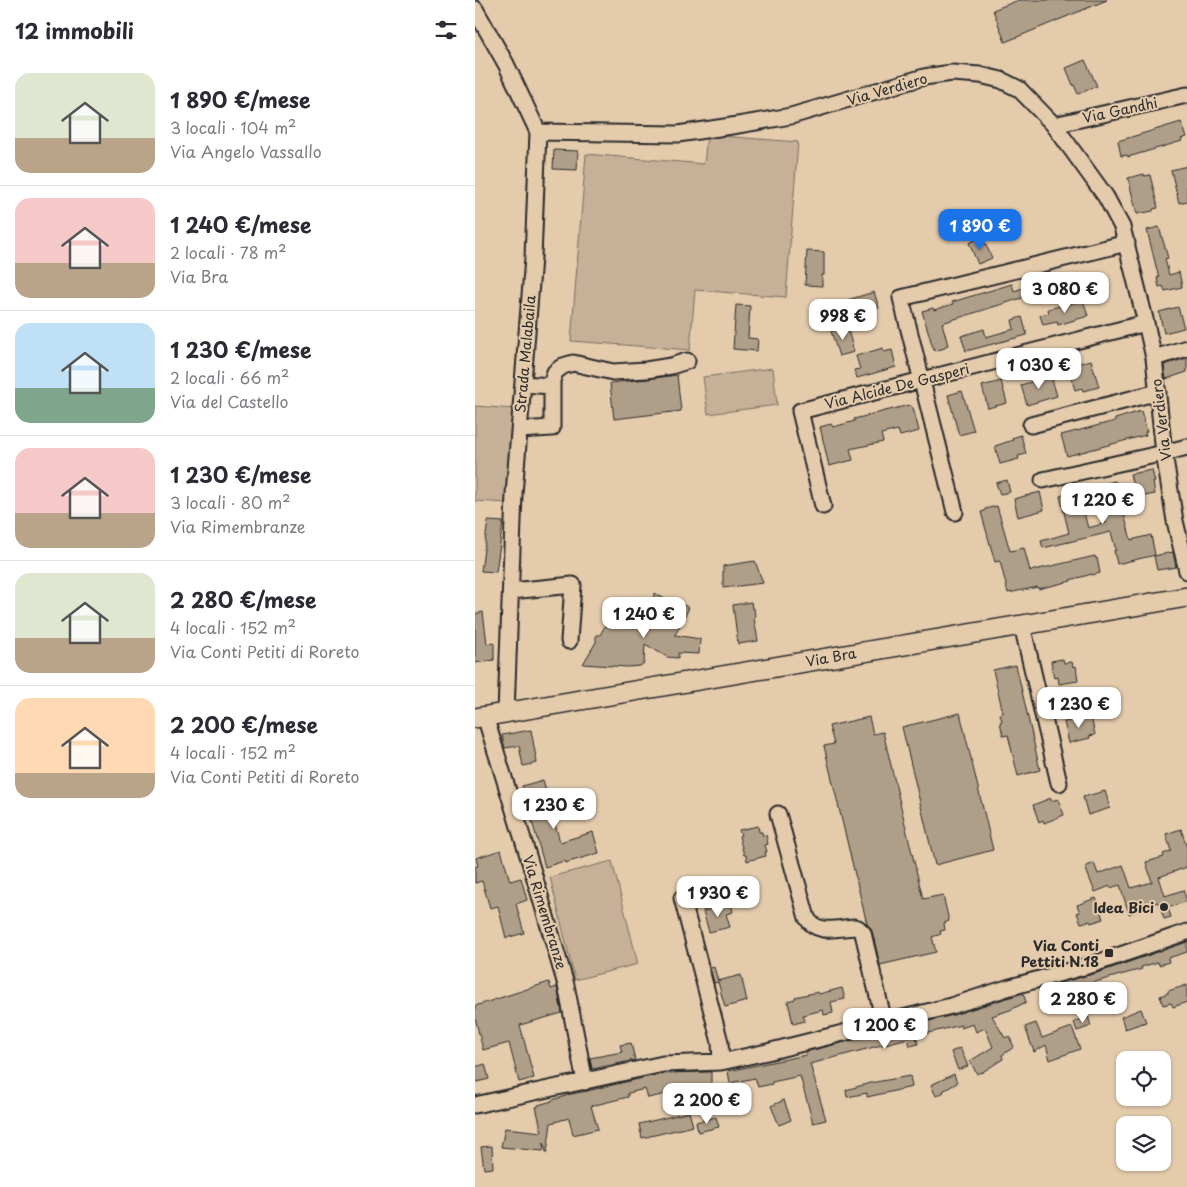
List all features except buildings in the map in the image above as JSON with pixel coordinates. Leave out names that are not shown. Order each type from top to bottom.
[{"type":"main road","name":"Via Bra","points":[[480,717],[1187,597]]},
{"type":"street","name":"Strada Malabaila","points":[[475,9],[506,64],[537,132],[533,258],[514,494],[506,713]]},
{"type":"street","name":"Via Verdiero","points":[[537,132],[678,134],[738,126],[791,116],[924,77],[953,73],[979,75],[1001,80],[1019,88],[1054,125],[1106,197],[1122,227],[1153,358],[1164,453],[1175,521],[1187,570]]},
{"type":"street","name":"Via Gandhi","points":[[1054,125],[1187,95]]},
{"type":"street","points":[[955,512],[901,298],[1127,243]]},
{"type":"street","name":"Via Alcide De Gasperi","points":[[823,506],[800,411],[1146,323]]},
{"type":"street","points":[[1153,358],[1187,348]]},
{"type":"street","points":[[519,430],[552,428],[552,381],[555,372],[559,368],[569,364],[579,364],[613,372],[646,370],[687,361]]},
{"type":"street","points":[[523,384],[552,386]]},
{"type":"street","points":[[1031,425],[1158,392]]},
{"type":"street","points":[[1043,480],[1164,453],[1187,446]]},
{"type":"street","points":[[511,591],[573,584],[569,641]]},
{"type":"street","points":[[1022,624],[1059,783]]},
{"type":"street","name":"Via Rimembranze","points":[[480,717],[533,872],[567,985],[585,1082]]},
{"type":"street","points":[[778,814],[807,918],[811,924],[815,928],[823,930],[854,927],[863,933],[884,1022]]},
{"type":"street","points":[[682,898],[720,1042],[721,1062]]},
{"type":"street","points":[[475,1106],[663,1064],[721,1062],[767,1052],[951,1006],[1094,964],[1187,932]]},
{"type":"shaded area","points":[[707,135],[798,142],[786,297],[695,290],[690,350],[571,341],[586,154],[704,164]]},
{"type":"shaded area","points":[[773,368],[777,405],[708,414],[703,377]]},
{"type":"shaded area","points":[[475,406],[515,409],[507,503],[475,501]]},
{"type":"shaded area","points":[[612,861],[638,964],[575,980],[550,877]]},
{"type":"place","name":"Idea Bici","points":[[1164,907]]},
{"type":"place","name":"Via Conti Pettiti N.18","points":[[1109,953]]}]
